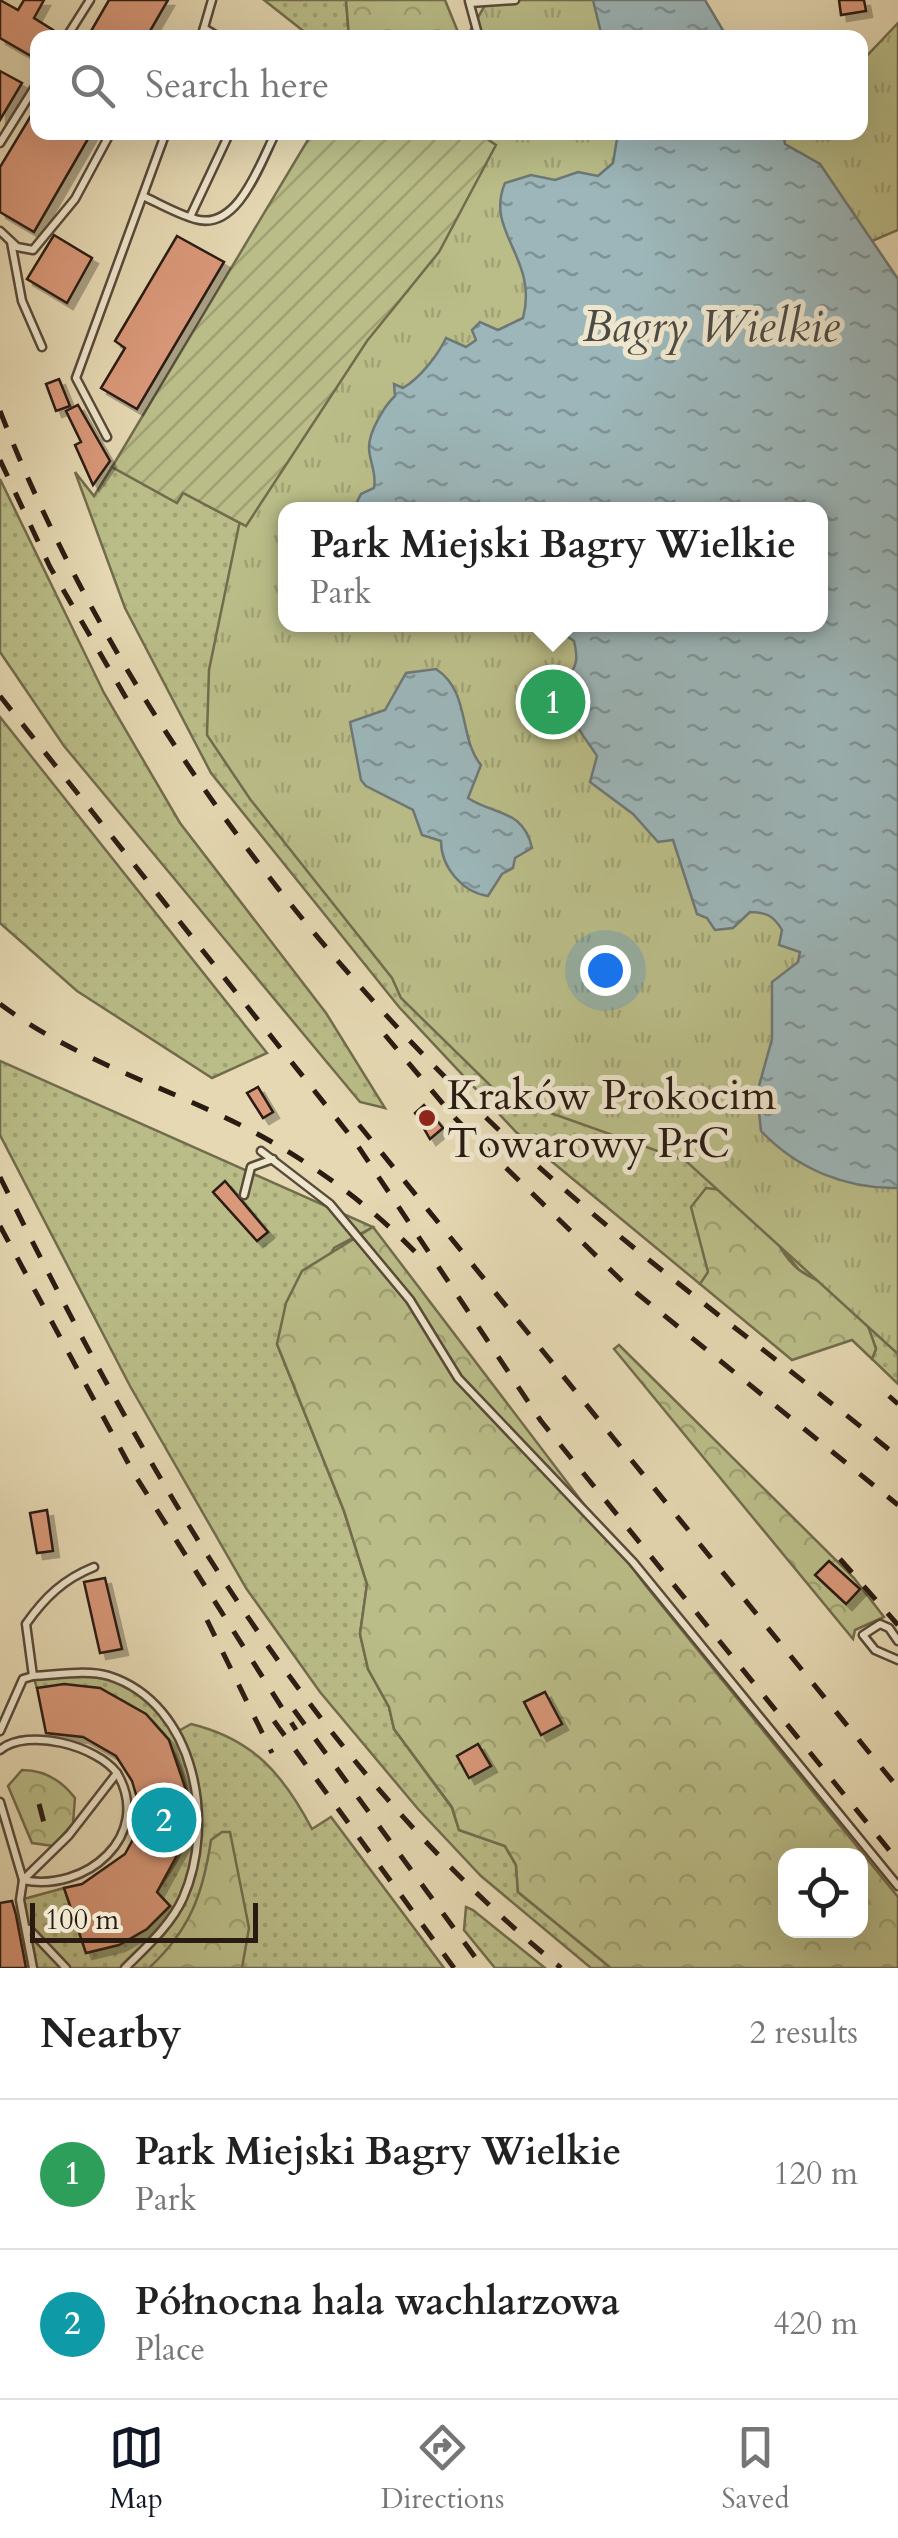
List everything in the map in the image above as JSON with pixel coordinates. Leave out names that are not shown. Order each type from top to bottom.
[{"type":"lane","points":[[71,30],[90,0]]},
{"type":"lane","points":[[207,30],[204,28],[212,0]]},
{"type":"lane","points":[[477,30],[470,2],[515,0]]},
{"type":"lane","points":[[0,143],[30,95]]},
{"type":"lane","points":[[0,230],[25,250],[43,240],[75,199],[107,140]]},
{"type":"lane","points":[[106,437],[76,378],[163,140]]},
{"type":"lane","points":[[190,217],[226,140]]},
{"type":"lane","points":[[143,196],[190,217],[221,219],[232,210],[271,140]]},
{"type":"lane","points":[[10,241],[22,302],[42,347]]},
{"type":"lane","points":[[260,1151],[330,1204],[410,1300],[458,1378],[633,1562],[898,1886]]},
{"type":"lane","points":[[244,1195],[251,1167],[275,1159]]},
{"type":"lane","points":[[33,1676],[26,1624],[42,1602],[71,1576],[94,1567]]},
{"type":"lane","points":[[898,1641],[880,1624],[863,1635],[875,1650],[898,1660]]},
{"type":"lane","points":[[0,1731],[15,1690],[22,1679],[33,1676],[107,1675],[128,1684],[168,1720],[194,1780],[198,1825],[188,1884],[174,1914],[126,1968]]},
{"type":"lane","points":[[0,1750],[25,1743],[81,1746],[117,1773],[130,1809],[116,1848],[78,1876],[62,1882],[23,1880]]},
{"type":"lane","points":[[23,1880],[69,1836],[117,1773]]},
{"type":"lane","points":[[0,1802],[23,1880],[20,1900],[33,1968]]},
{"type":"lane","points":[[26,1926],[66,1968]]},
{"type":"green space","points":[[264,0],[346,0],[348,30],[302,30]]},
{"type":"green space","points":[[346,0],[445,0],[457,30],[348,30]]},
{"type":"green space","points":[[488,0],[681,0],[702,30],[471,30]]},
{"type":"green space","points":[[898,23],[898,230],[844,253],[898,309],[898,1354],[686,1161],[500,1095],[401,998],[392,978],[250,799],[207,735],[209,670],[244,501],[408,140],[781,143],[868,140],[868,55]]},
{"type":"green space","points":[[308,140],[488,140],[496,145],[439,252],[367,341],[246,526],[183,493],[177,503],[112,467]]},
{"type":"green space","points":[[112,467],[176,502],[182,492],[257,532],[278,599],[278,632],[448,632],[898,1204],[898,1384],[872,1359],[876,1348],[857,1303],[799,1270],[785,1252],[769,1215],[700,1284],[516,1132],[399,1007],[211,773],[125,608],[75,472],[94,496]]},
{"type":"green space","points":[[0,479],[104,693],[180,823],[326,1013],[385,1108],[360,1102],[64,746],[0,652]]},
{"type":"green space","points":[[0,717],[267,1053],[212,1078],[77,991],[0,923]]},
{"type":"green space","points":[[0,1061],[373,1227],[334,1248],[277,1344],[344,1511],[367,1584],[360,1634],[368,1669],[389,1707],[394,1729],[452,1808],[459,1830],[505,1846],[516,1865],[518,1892],[611,1968],[591,1968],[481,1876],[418,1809],[320,1692],[246,1588],[130,1386],[0,1135]]},
{"type":"green space","points":[[706,1188],[748,1199],[767,1218],[778,1243],[798,1269],[853,1300],[876,1349],[872,1359],[852,1340],[792,1360],[700,1284],[708,1272],[691,1207]]},
{"type":"green space","points":[[373,1227],[646,1586],[858,1848],[778,1848],[778,1938],[868,1938],[868,1860],[898,1897],[898,1968],[611,1968],[518,1892],[516,1865],[505,1846],[459,1830],[452,1807],[394,1729],[389,1707],[368,1669],[360,1634],[367,1584],[344,1511],[277,1344],[286,1303],[302,1271]]},
{"type":"green space","points":[[619,1345],[854,1578],[884,1617],[855,1630],[853,1639],[614,1349]]},
{"type":"green space","points":[[107,1675],[150,1700],[175,1733],[191,1724],[249,1749],[290,1792],[312,1829],[331,1817],[444,1968],[33,1968],[20,1900],[64,1888],[86,1953],[110,1946],[132,1937],[170,1906],[157,1892],[189,1832],[186,1785],[165,1738],[150,1720],[111,1695],[63,1686],[37,1688],[33,1676]]},
{"type":"green space","points":[[22,1770],[52,1778],[75,1798],[73,1823],[53,1846],[32,1843],[8,1786]]},
{"type":"green space","points":[[222,1832],[230,1832],[249,1928],[242,1968],[149,1968],[185,1925],[199,1894],[211,1840]]},
{"type":"green space","points":[[466,1907],[545,1968],[495,1968],[464,1930]]},
{"type":"water","points":[[593,0],[705,0],[723,30],[600,30]]},
{"type":"water","name":"Bagry Wielkie","points":[[617,140],[784,140],[820,164],[898,279],[898,1188],[860,1185],[824,1174],[790,1156],[761,1131],[757,1093],[772,1039],[772,982],[798,962],[800,952],[779,945],[782,930],[773,918],[761,913],[750,912],[733,928],[715,930],[707,918],[697,914],[673,840],[658,842],[633,814],[590,782],[597,756],[574,722],[564,694],[576,650],[574,641],[560,632],[828,632],[828,502],[357,502],[361,494],[374,488],[370,441],[378,420],[395,396],[394,384],[403,388],[416,378],[446,338],[466,347],[476,340],[472,330],[480,322],[498,330],[523,318],[524,278],[501,216],[505,183],[531,175],[555,180],[578,172],[598,176],[613,163]]},
{"type":"water","points":[[436,669],[455,690],[469,741],[481,765],[468,798],[515,820],[528,835],[532,848],[515,858],[513,868],[502,874],[488,896],[455,877],[445,860],[441,841],[422,835],[413,810],[361,780],[350,722],[385,710],[406,673]]},
{"type":"building","points":[[0,0],[18,10],[24,0],[44,0],[34,18],[53,30],[30,30],[30,55],[0,38]]},
{"type":"building","points":[[109,0],[168,0],[151,30],[92,30]]},
{"type":"building","points":[[839,0],[864,0],[866,11],[841,15]]},
{"type":"building","points":[[0,71],[22,83],[0,120]]},
{"type":"building","points":[[30,117],[30,140],[87,140],[34,232],[0,212],[0,167]]},
{"type":"building","points":[[54,235],[92,258],[67,303],[27,279]]},
{"type":"building","points":[[177,236],[224,262],[137,409],[101,388],[125,348],[115,341]]},
{"type":"building","points":[[59,379],[70,406],[56,411],[46,384]]},
{"type":"building","points":[[78,405],[110,461],[93,485],[75,445],[81,442],[66,411]]},
{"type":"building","points":[[258,1087],[273,1112],[263,1118],[247,1093]]},
{"type":"building","name":"Kraków Prokocim Towarowy PrC","points":[[424,1105],[443,1128],[430,1139],[415,1113]]},
{"type":"building","points":[[225,1181],[268,1232],[257,1241],[213,1192]]},
{"type":"building","points":[[47,1510],[53,1551],[37,1553],[30,1513]]},
{"type":"building","points":[[829,1561],[860,1589],[846,1604],[815,1575]]},
{"type":"building","points":[[105,1578],[122,1649],[100,1653],[84,1582]]},
{"type":"building","points":[[64,1684],[100,1688],[146,1714],[169,1740],[190,1802],[188,1835],[157,1892],[170,1906],[147,1929],[119,1945],[86,1953],[64,1888],[82,1884],[125,1854],[137,1832],[140,1808],[132,1781],[116,1756],[83,1737],[46,1733],[37,1688]]},
{"type":"building","points":[[545,1692],[562,1724],[541,1735],[524,1702]]},
{"type":"building","points":[[478,1744],[491,1766],[469,1778],[457,1756]]},
{"type":"building","points":[[12,1901],[26,1968],[0,1968],[0,1903]]},
{"type":"railway","points":[[0,411],[45,515],[96,616],[154,713],[217,808],[359,985],[436,1068],[563,1188],[898,1457]]},
{"type":"railway","points":[[0,460],[50,567],[129,703]]},
{"type":"railway","points":[[0,696],[356,1143],[541,1421],[898,1861]]},
{"type":"railway","points":[[0,1004],[54,1039],[278,1146],[354,1197],[420,1257]]},
{"type":"railway","points":[[385,1035],[455,1118],[623,1282],[898,1505]]},
{"type":"railway","points":[[359,1125],[898,1788]]},
{"type":"railway","points":[[0,1177],[113,1394],[174,1500],[239,1604],[309,1703],[386,1797],[469,1886],[561,1968]]},
{"type":"railway","points":[[0,1226],[133,1472],[296,1730]]},
{"type":"railway","points":[[889,1396],[898,1404]]},
{"type":"railway","points":[[840,1559],[898,1625]]},
{"type":"railway","points":[[207,1620],[272,1753]]},
{"type":"railway","points":[[294,1710],[483,1968]]},
{"type":"railway","points":[[274,1721],[454,1968]]},
{"type":"railway","points":[[39,1804],[44,1823]]},
{"type":"place","name":"Park Miejski Bagry Wielkie","points":[[553,702]]},
{"type":"place","name":"Kraków Prokocim Towarowy PrC","points":[[427,1118]]},
{"type":"place","name":"Północna hala wachlarzowa","points":[[164,1820]]}]
